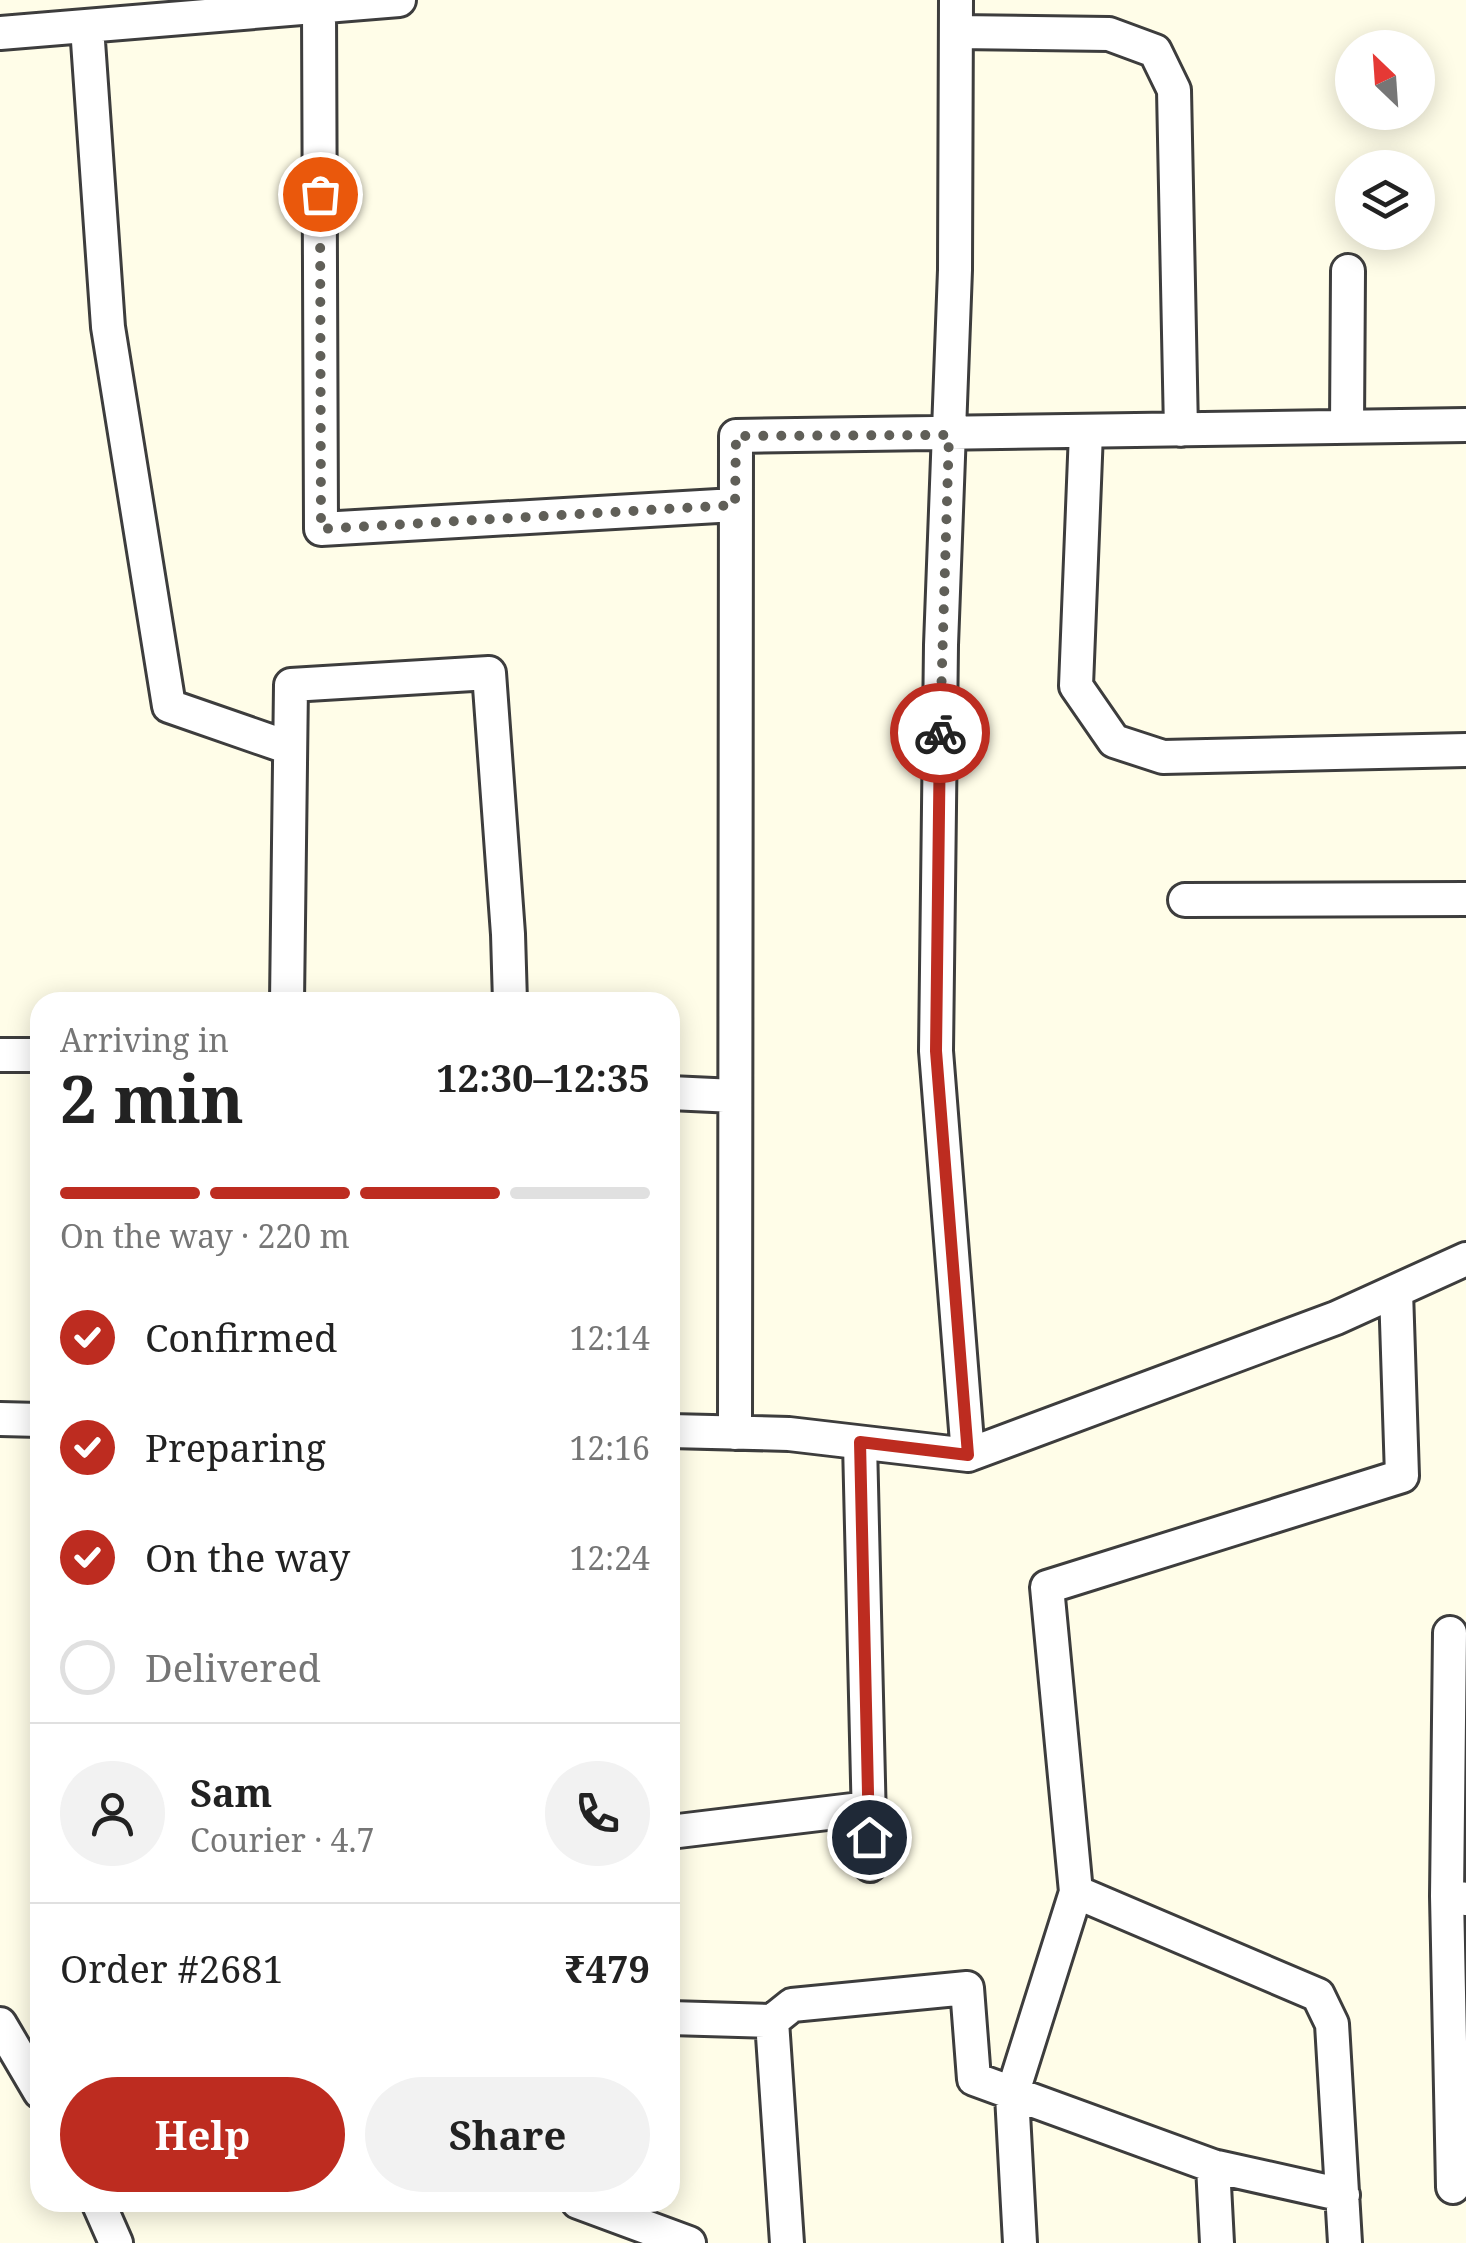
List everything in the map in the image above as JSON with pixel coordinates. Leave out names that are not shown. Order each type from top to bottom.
[{"type":"street","points":[[0,34],[400,0]]},
{"type":"street","points":[[319,8],[321,529],[735,505]]},
{"type":"street","points":[[968,1455],[936,1051],[941,646],[955,270],[956,16],[1109,34],[1155,51],[1174,90],[1181,430]]},
{"type":"street","points":[[87,27],[108,327],[168,706],[290,748]]},
{"type":"street","points":[[1347,428],[1348,271]]},
{"type":"street","points":[[735,1433],[736,436],[1466,426]]},
{"type":"street","points":[[1086,432],[1076,686],[1114,741],[1163,756],[1466,750]]},
{"type":"street","points":[[287,992],[291,685],[489,672],[510,992]]},
{"type":"street","points":[[1185,900],[1466,899]]},
{"type":"street","points":[[0,1056],[30,1055]]},
{"type":"street","points":[[680,1093],[735,1096]]},
{"type":"street","points":[[680,1431],[790,1434],[968,1455],[1336,1318],[1466,1259]]},
{"type":"street","points":[[1020,2243],[1012,2094],[1076,1892],[1047,1588],[1402,1476],[1396,1291]]},
{"type":"street","points":[[0,1419],[30,1420]]},
{"type":"street","points":[[860,1442],[870,1865]]},
{"type":"street","points":[[1450,1633],[1457,1898],[1458,2097],[1453,2187]]},
{"type":"street","points":[[680,1831],[868,1808]]},
{"type":"street","points":[[1076,1892],[1318,1995],[1332,2024],[1345,2243]]},
{"type":"street","points":[[680,2018],[772,2021],[792,2005],[967,1988],[974,2079],[1213,2166],[1342,2195]]},
{"type":"street","points":[[772,2021],[787,2243]]},
{"type":"street","points":[[0,2024],[30,2075]]},
{"type":"street","points":[[1213,2166],[1217,2243]]},
{"type":"street","points":[[102,2212],[116,2243]]},
{"type":"street","points":[[605,2212],[689,2243]]},
{"type":"way so far","points":[[320,194],[321,529],[735,505],[736,436],[949,435],[940,733]]},
{"type":"route","points":[[869,1837],[860,1442],[968,1455],[936,1051],[940,733]]}]
